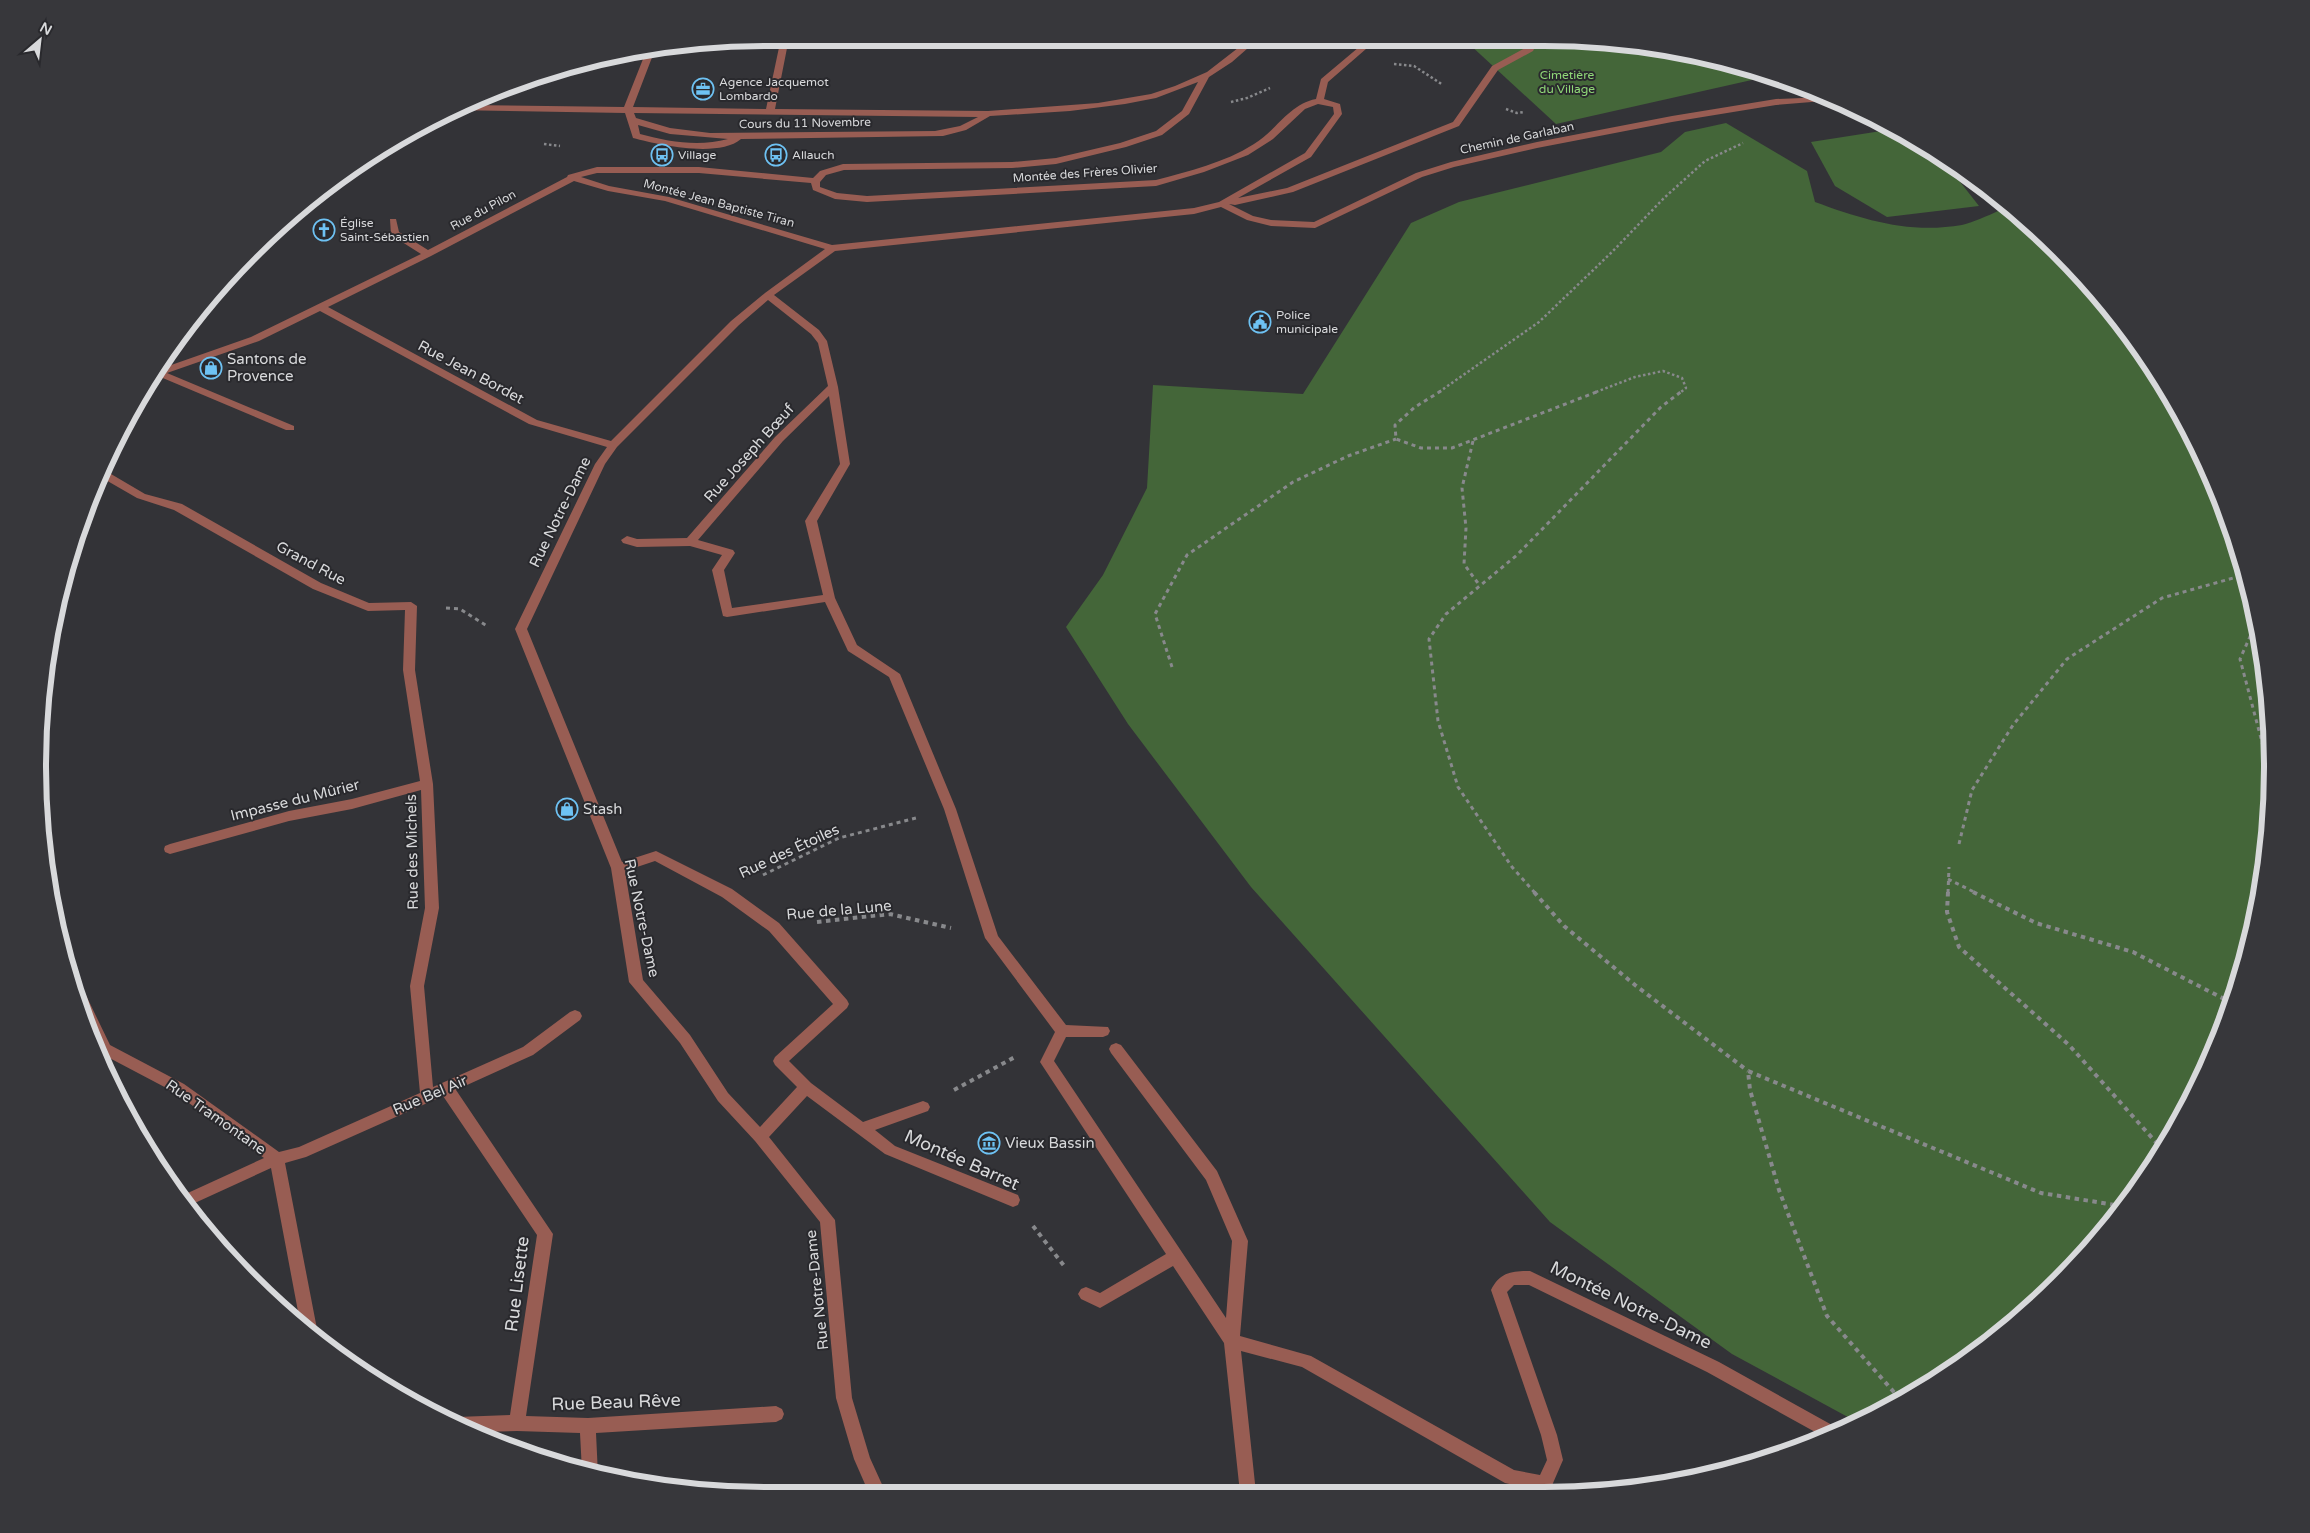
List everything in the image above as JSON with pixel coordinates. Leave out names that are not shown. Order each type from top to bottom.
[{"type":"street","points":[[770,110],[782,46]]},
{"type":"street","points":[[1205,76],[1245,46]]},
{"type":"street","points":[[1222,204],[1308,154],[1338,114],[1337,106],[1320,100],[1324,81],[1365,46]]},
{"type":"street","points":[[832,248],[1194,211],[1290,190],[1456,124],[1496,68],[1530,49],[1532,46]]},
{"type":"street","points":[[649,56],[628,108],[636,136],[667,145],[718,146],[746,136]]},
{"type":"street","name":"Cours du 11 Novembre","points":[[476,108],[628,108],[988,114],[1143,99],[1172,91],[1205,76]]},
{"type":"street","name":"Montée des Frères Olivier","points":[[1205,76],[1186,112],[1159,133],[1123,146],[1056,161],[1012,165],[843,167],[823,173],[815,181],[816,188],[835,196],[867,198],[1156,183],[1201,171],[1243,153],[1269,138],[1306,104],[1320,100]]},
{"type":"street","name":"Chemin de Garlaban","points":[[1222,204],[1250,218],[1271,223],[1315,225],[1419,175],[1451,165],[1672,119],[1776,102],[1816,100]]},
{"type":"street","name":"Cours du 11 Novembre","points":[[632,120],[673,133],[746,136],[935,134],[951,132],[972,125],[988,114]]},
{"type":"street","name":"Rue du Pilon","points":[[165,371],[255,339],[322,308],[428,254],[571,177],[584,172],[597,170],[700,170],[815,181]]},
{"type":"street","name":"Montée Jean Baptiste Tiran","points":[[571,177],[608,188],[666,199],[832,248]]},
{"type":"street","points":[[393,221],[394,233],[428,254]]},
{"type":"street","name":"Rue Notre-Dame","points":[[832,248],[768,295],[735,323],[613,445],[600,464],[520,629],[618,868],[636,982],[685,1039],[723,1097],[760,1136],[827,1220],[844,1398],[862,1459],[875,1487]]},
{"type":"street","points":[[768,295],[815,332],[823,343],[833,387],[845,464],[811,521],[829,598],[852,648],[894,674],[950,809],[992,938],[1062,1031]]},
{"type":"street","name":"Rue Jean Bordet","points":[[322,308],[465,388],[532,422],[613,445]]},
{"type":"street","points":[[162,376],[290,428]]},
{"type":"street","name":"Rue Joseph Bœuf","points":[[690,542],[779,440],[833,387]]},
{"type":"street","name":"Grand Rue","points":[[108,476],[141,496],[178,506],[326,590],[368,607],[411,606]]},
{"type":"street","points":[[627,540],[637,543],[690,542],[729,553],[718,570],[728,613],[829,598]]},
{"type":"street","name":"Rue des Michels","points":[[411,606],[409,670],[427,784],[432,908],[416,986],[427,1096]]},
{"type":"street","name":"Impasse du Mûrier","points":[[170,850],[289,816],[352,804],[427,784]]},
{"type":"street","points":[[618,868],[656,856],[727,893],[774,927]]},
{"type":"street","name":"Montée Barret","points":[[774,927],[842,1004],[780,1061],[806,1087],[890,1150],[1013,1200]]},
{"type":"street","name":"Rue Bel Air","points":[[190,1199],[277,1159],[301,1153],[528,1052],[575,1016]]},
{"type":"street","name":"Rue Tramontane","points":[[97,1031],[106,1049],[178,1088],[277,1159]]},
{"type":"street","points":[[1062,1031],[1103,1031]]},
{"type":"street","points":[[1062,1031],[1047,1062],[1232,1342]]},
{"type":"street","points":[[1116,1050],[1212,1176],[1240,1241],[1232,1342],[1247,1487]]},
{"type":"street","points":[[760,1136],[806,1087]]},
{"type":"street","name":"Rue Lisette","points":[[447,1089],[545,1234],[517,1423]]},
{"type":"street","name":"Montée Barret","points":[[860,1129],[923,1107]]},
{"type":"street","points":[[277,1159],[307,1321]]},
{"type":"street","points":[[1086,1294],[1100,1302],[1176,1256]]},
{"type":"street","name":"Montée Notre-Dame","points":[[1232,1342],[1305,1361],[1511,1477],[1544,1484],[1555,1460],[1549,1435],[1499,1290],[1510,1278],[1530,1278],[1713,1367],[1825,1429]]},
{"type":"street","name":"Rue Beau Rêve","points":[[475,1424],[517,1423],[588,1426],[776,1414]]},
{"type":"street","points":[[588,1426],[590,1464]]},
{"type":"path","points":[[1357,53],[1383,64],[1402,62],[1413,64],[1447,88]]},
{"type":"path","points":[[1396,439],[1395,425],[1415,407],[1460,379],[1539,322],[1612,252],[1664,198],[1705,161],[1744,142]]},
{"type":"path","points":[[1172,667],[1155,614],[1187,554],[1293,482],[1348,456],[1396,439],[1421,448],[1452,448],[1635,377],[1663,372],[1682,378],[1686,388],[1661,407],[1517,555],[1446,614],[1429,639],[1438,721],[1458,787],[1512,867],[1564,926],[1635,985],[1748,1071],[2041,1193],[2115,1205]]},
{"type":"path","points":[[1473,440],[1462,488],[1466,528],[1464,564],[1480,586]]},
{"type":"path","points":[[1959,844],[1972,790],[2013,725],[2067,659],[2162,598],[2238,577]]},
{"type":"path","points":[[411,606],[460,609],[490,628],[520,629]]},
{"type":"path","points":[[2251,634],[2240,659],[2263,751]]},
{"type":"path","name":"Rue des Étoiles","points":[[727,893],[840,838],[950,809]]},
{"type":"path","points":[[1950,867],[1947,912],[1959,947],[2070,1045],[2157,1143]]},
{"type":"path","points":[[1948,879],[2036,923],[2133,952],[2225,1000]]},
{"type":"path","name":"Rue de la Lune","points":[[774,927],[890,914],[992,938]]},
{"type":"path","name":"Montée Barret","points":[[923,1107],[1062,1031]]},
{"type":"path","points":[[1748,1071],[1750,1090],[1779,1190],[1827,1316],[1896,1394]]},
{"type":"path","name":"Montée Barret","points":[[1013,1200],[1086,1294]]},
{"type":"green space","name":"Cimetière du Village","points":[[1471,46],[1544,46],[1638,52],[1684,60],[1757,79],[1556,124]]},
{"type":"green space","points":[[1726,123],[1807,171],[1815,202],[1869,220],[1924,228],[1942,227],[1967,224],[1999,209],[2053,257],[2115,328],[2167,406],[2189,448],[2209,491],[2226,535],[2250,626],[2258,672],[2264,766],[2258,861],[2250,907],[2226,998],[2209,1042],[2167,1127],[2115,1205],[2053,1276],[1982,1338],[1944,1365],[1904,1390],[1849,1418],[1732,1354],[1550,1222],[1251,887],[1128,724],[1066,627],[1103,575],[1147,488],[1153,385],[1303,394],[1411,223],[1459,202],[1661,152],[1685,132]]},
{"type":"green space","points":[[1881,131],[1904,143],[1956,176],[1979,206],[1887,217],[1835,186],[1811,142]]},
{"type":"place","name":"Agence Jacquemot Lombardo","points":[[703,89]]},
{"type":"place","name":"Village","points":[[662,155]]},
{"type":"place","name":"Allauch","points":[[776,155]]},
{"type":"place","name":"Église Saint-Sébastien","points":[[324,230]]},
{"type":"place","name":"Police municipale","points":[[1260,322]]},
{"type":"place","name":"Santons de Provence","points":[[211,368]]},
{"type":"place","name":"Stash","points":[[567,809]]},
{"type":"place","name":"Vieux Bassin","points":[[989,1143]]}]
